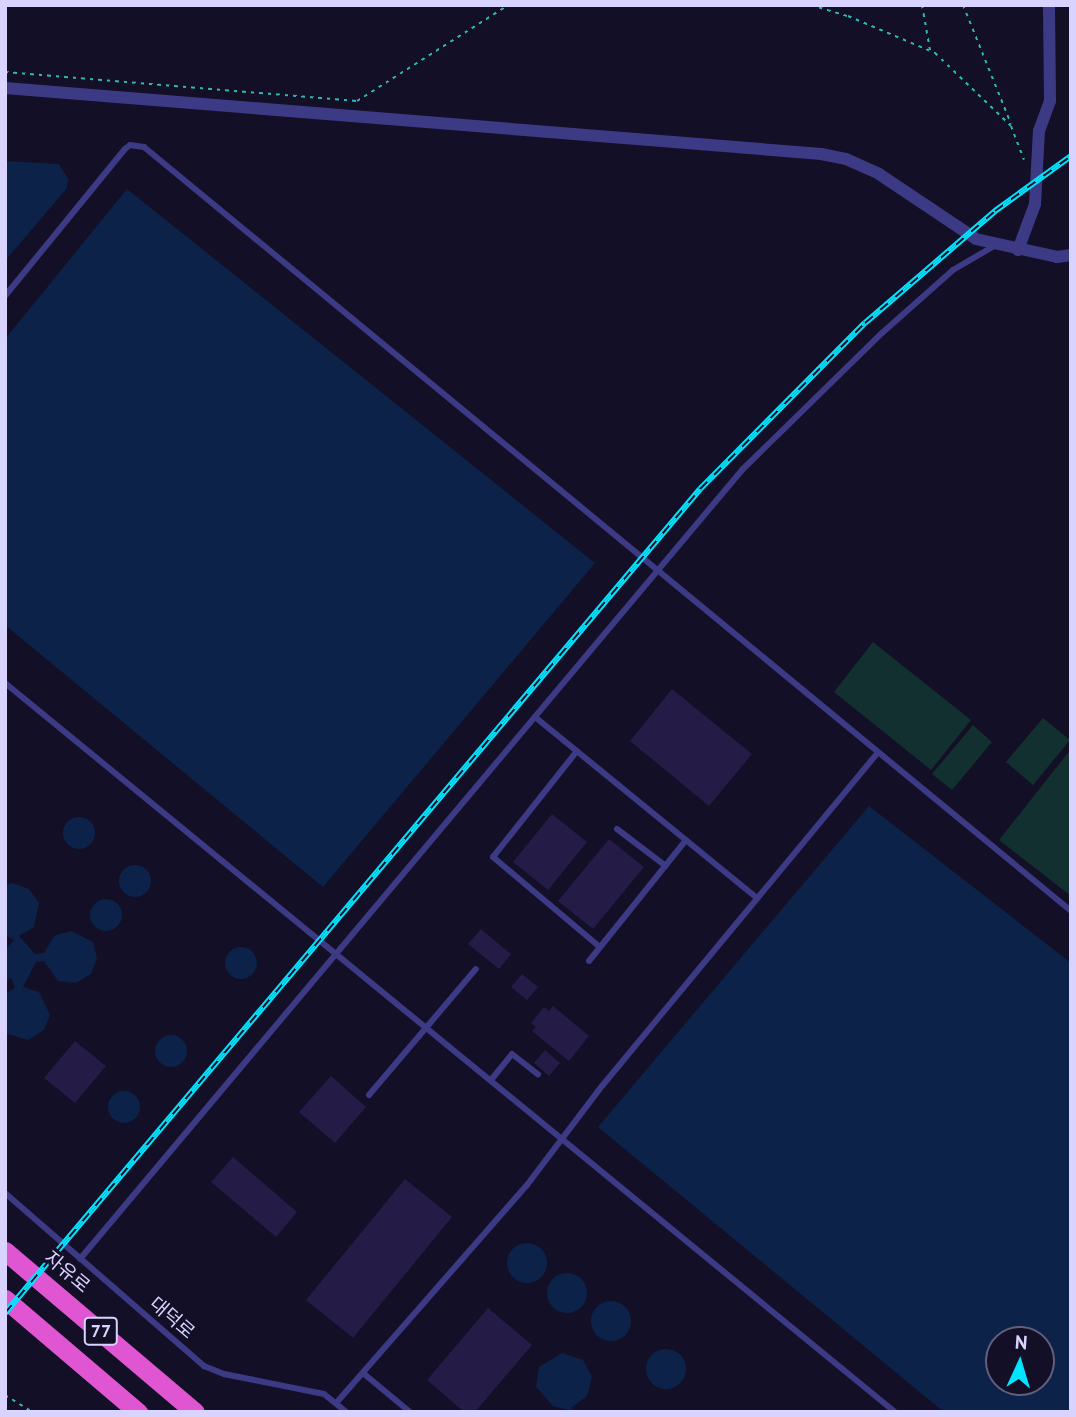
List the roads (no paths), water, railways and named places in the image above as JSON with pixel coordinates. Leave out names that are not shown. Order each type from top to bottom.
[{"type":"highway","name":"자유로","points":[[5,1251],[195,1412]]},
{"type":"highway","name":"77","points":[[5,1300],[138,1412]]},
{"type":"street","points":[[1018,250],[1035,192],[1038,131],[1050,101],[1049,5]]},
{"type":"street","points":[[5,88],[821,154],[846,159],[879,174],[950,223],[994,246],[1057,257],[1071,255]]},
{"type":"lane","points":[[5,296],[125,149],[130,145],[144,147],[1071,911]]},
{"type":"lane","points":[[80,1259],[742,471],[812,399],[953,270],[994,246]]},
{"type":"lane","points":[[5,683],[895,1412]]},
{"type":"lane","points":[[535,717],[757,898]]},
{"type":"lane","points":[[577,751],[493,857],[600,947]]},
{"type":"lane","points":[[337,1402],[563,1138],[877,753]]},
{"type":"lane","points":[[617,829],[666,866]]},
{"type":"lane","points":[[589,961],[686,840]]},
{"type":"lane","points":[[369,1095],[477,969]]},
{"type":"lane","points":[[491,1080],[512,1054],[538,1074]]},
{"type":"lane","name":"대덕로","points":[[5,1193],[204,1366],[224,1374],[324,1394],[346,1412]]},
{"type":"lane","points":[[363,1373],[410,1412]]},
{"type":"water","points":[[5,161],[59,164],[68,179],[67,188],[5,261]]},
{"type":"water","points":[[127,189],[595,563],[323,887],[5,625],[5,339]]},
{"type":"water","points":[[869,806],[1071,963],[1071,1412],[944,1412],[598,1127]]},
{"type":"water","points":[[79,817],[90,822],[95,833],[90,844],[79,849],[68,844],[63,833],[68,822]]},
{"type":"water","points":[[135,865],[146,870],[151,881],[146,892],[135,897],[124,892],[119,881],[124,870]]},
{"type":"water","points":[[13,883],[29,889],[39,903],[34,927],[19,936],[35,954],[44,953],[54,936],[71,931],[93,942],[97,958],[91,974],[76,983],[58,981],[44,961],[36,962],[23,987],[39,992],[50,1015],[44,1030],[28,1040],[5,1033],[5,994],[15,988],[11,977],[5,983],[5,950],[14,940],[5,935],[5,885]]},
{"type":"water","points":[[106,899],[117,904],[122,915],[117,926],[106,931],[95,926],[90,915],[95,904]]},
{"type":"water","points":[[241,947],[252,952],[257,963],[252,974],[241,979],[230,974],[225,963],[230,952]]},
{"type":"water","points":[[171,1035],[182,1040],[187,1051],[182,1062],[171,1067],[160,1062],[155,1051],[160,1040]]},
{"type":"water","points":[[124,1091],[135,1096],[140,1107],[135,1118],[124,1123],[113,1118],[108,1107],[113,1096]]},
{"type":"water","points":[[527,1243],[535,1244],[541,1249],[546,1255],[546,1271],[541,1277],[535,1282],[527,1283],[519,1282],[513,1277],[508,1271],[507,1263],[508,1255],[513,1249],[519,1244]]},
{"type":"water","points":[[567,1273],[575,1274],[581,1279],[586,1285],[586,1301],[581,1307],[575,1312],[567,1313],[559,1312],[553,1307],[548,1301],[547,1293],[548,1285],[553,1279],[559,1274]]},
{"type":"water","points":[[611,1301],[619,1302],[625,1307],[630,1313],[630,1329],[625,1335],[619,1340],[611,1341],[603,1340],[597,1335],[592,1329],[591,1321],[592,1313],[597,1307],[603,1302]]},
{"type":"water","points":[[666,1349],[674,1350],[680,1355],[685,1361],[685,1377],[680,1383],[674,1388],[666,1389],[658,1388],[652,1383],[647,1377],[646,1369],[647,1361],[652,1355],[658,1350]]},
{"type":"water","points":[[562,1353],[583,1360],[592,1377],[587,1396],[571,1408],[577,1412],[553,1406],[536,1387],[539,1367]]},
{"type":"railway","points":[[5,1313],[700,489],[865,323],[995,211],[1071,156]]}]
